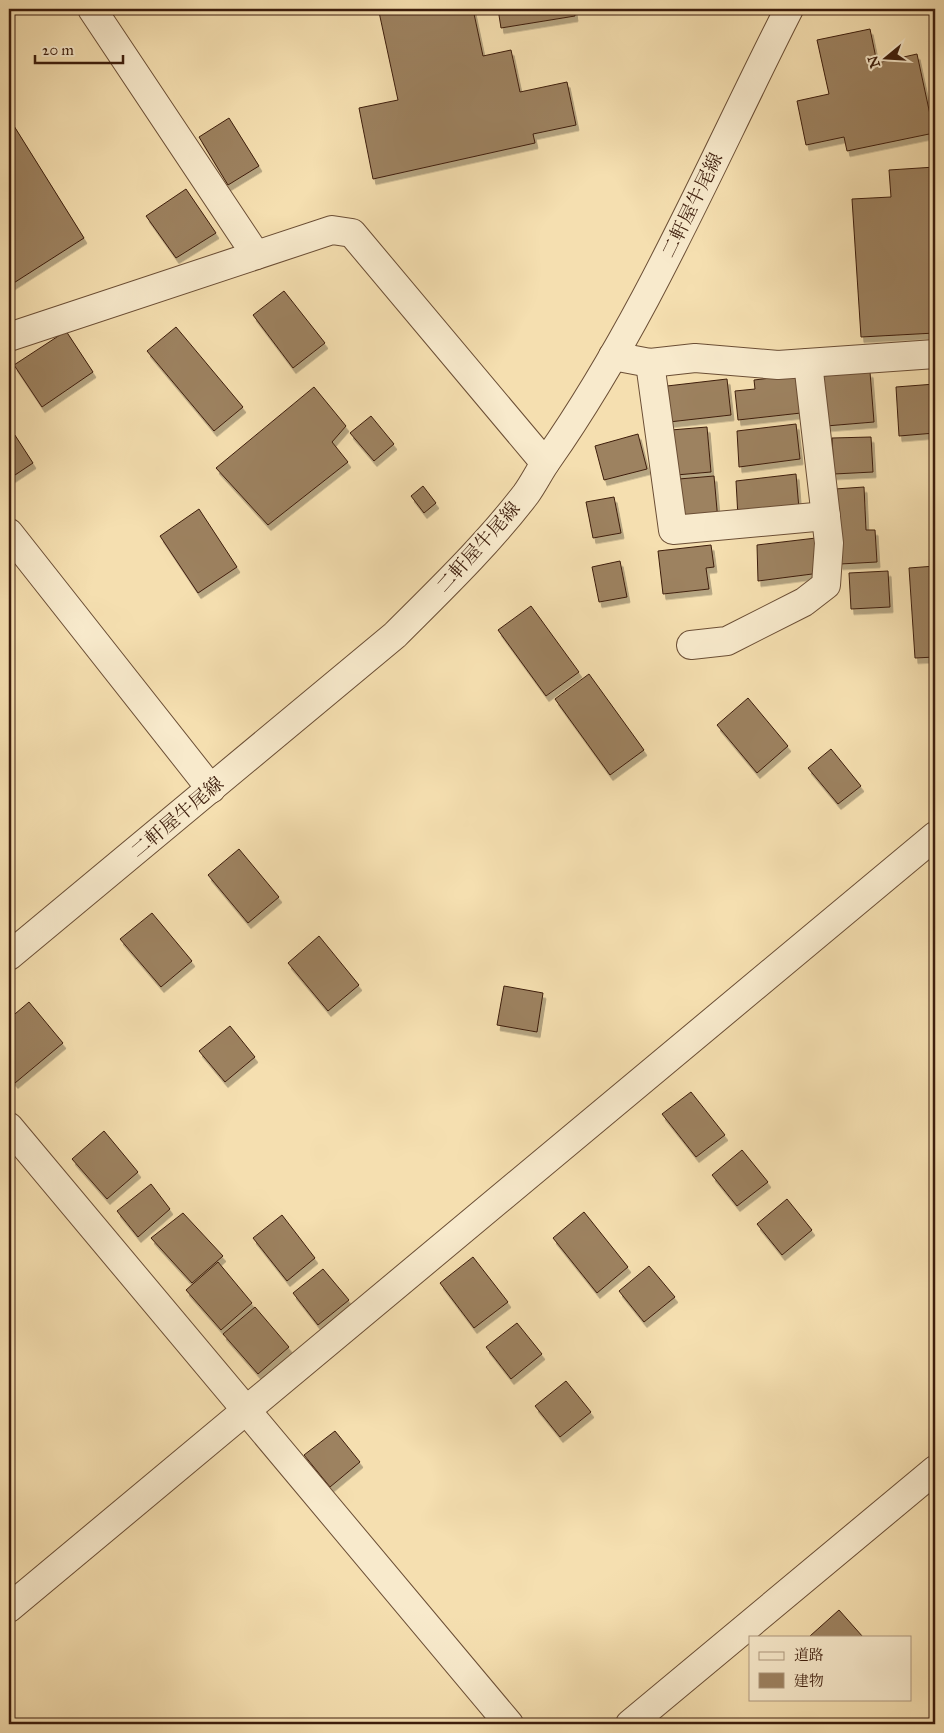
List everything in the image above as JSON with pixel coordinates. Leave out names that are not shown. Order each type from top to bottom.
[{"type":"street","points":[[92,9],[256,255]]},
{"type":"street","name":"二軒屋牛尾線","points":[[9,956],[395,635],[454,576],[526,493],[582,411],[613,356],[657,275],[789,9]]},
{"type":"street","points":[[9,337],[332,230],[352,233],[545,463]]},
{"type":"street","points":[[613,356],[650,363],[695,358],[778,366],[935,354]]},
{"type":"street","points":[[650,363],[673,530],[826,516]]},
{"type":"street","points":[[691,645],[727,641],[804,602],[826,586],[829,543],[808,363]]},
{"type":"street","points":[[9,534],[211,789]]},
{"type":"street","points":[[9,1608],[935,836]]},
{"type":"street","points":[[9,1127],[244,1411],[509,1724]]},
{"type":"street","points":[[630,1724],[935,1470]]},
{"type":"building","points":[[394,9],[473,9],[483,56],[511,50],[520,92],[567,82],[576,125],[533,134],[535,143],[373,179],[359,108],[398,100],[379,12]]},
{"type":"building","points":[[498,9],[574,9],[575,16],[501,28]]},
{"type":"building","points":[[870,29],[877,63],[917,54],[934,133],[847,151],[844,137],[806,145],[797,101],[829,94],[817,40]]},
{"type":"building","points":[[9,118],[84,238],[9,286]]},
{"type":"building","points":[[229,118],[259,166],[228,185],[199,137]]},
{"type":"building","points":[[935,167],[935,333],[861,337],[852,199],[891,197],[889,170]]},
{"type":"building","points":[[186,189],[216,233],[176,258],[146,216]]},
{"type":"building","points":[[284,291],[325,343],[293,368],[253,315]]},
{"type":"building","points":[[176,327],[243,407],[214,431],[147,351]]},
{"type":"building","points":[[66,331],[93,372],[42,407],[14,365]]},
{"type":"building","points":[[870,372],[874,422],[826,426],[822,376]]},
{"type":"building","points":[[796,375],[801,413],[738,420],[735,391],[755,389],[754,380]]},
{"type":"building","points":[[727,379],[731,415],[669,422],[667,386]]},
{"type":"building","points":[[935,384],[935,433],[899,436],[896,387]]},
{"type":"building","points":[[314,387],[346,426],[332,442],[348,462],[268,525],[216,468]]},
{"type":"building","points":[[371,416],[394,444],[374,461],[350,433]]},
{"type":"building","points":[[796,424],[800,459],[739,467],[737,431]]},
{"type":"building","points":[[9,426],[33,463],[9,479]]},
{"type":"building","points":[[707,427],[711,472],[676,475],[671,430]]},
{"type":"building","points":[[638,434],[647,469],[604,480],[595,446]]},
{"type":"building","points":[[871,437],[873,472],[834,474],[832,438]]},
{"type":"building","points":[[796,474],[799,509],[738,517],[736,481]]},
{"type":"building","points":[[714,476],[718,521],[682,524],[679,479]]},
{"type":"building","points":[[423,486],[436,503],[424,513],[411,496]]},
{"type":"building","points":[[864,487],[866,530],[875,530],[877,562],[840,564],[835,489]]},
{"type":"building","points":[[614,497],[621,533],[593,538],[586,502]]},
{"type":"building","points":[[199,509],[237,567],[198,593],[160,536]]},
{"type":"building","points":[[816,538],[820,573],[758,581],[757,545]]},
{"type":"building","points":[[711,545],[714,567],[706,568],[709,589],[663,594],[658,551]]},
{"type":"building","points":[[620,561],[627,597],[599,602],[592,567]]},
{"type":"building","points":[[935,566],[935,657],[915,658],[909,568]]},
{"type":"building","points":[[888,571],[890,607],[851,609],[849,573]]},
{"type":"building","points":[[531,606],[579,672],[546,696],[498,630]]},
{"type":"building","points":[[589,674],[644,750],[610,775],[555,699]]},
{"type":"building","points":[[748,698],[788,746],[757,773],[717,725]]},
{"type":"building","points":[[831,749],[861,786],[838,804],[808,768]]},
{"type":"building","points":[[239,849],[279,897],[248,923],[208,875]]},
{"type":"building","points":[[152,913],[192,961],[161,987],[120,939]]},
{"type":"building","points":[[319,936],[359,985],[328,1011],[288,963]]},
{"type":"building","points":[[504,986],[543,993],[537,1032],[497,1025]]},
{"type":"building","points":[[29,1002],[63,1043],[15,1083],[9,1076],[9,1019]]},
{"type":"building","points":[[230,1026],[255,1057],[225,1082],[199,1051]]},
{"type":"building","points":[[691,1092],[725,1135],[696,1157],[662,1114]]},
{"type":"building","points":[[104,1131],[138,1172],[107,1199],[72,1159]]},
{"type":"building","points":[[742,1150],[768,1182],[737,1206],[712,1175]]},
{"type":"building","points":[[151,1184],[170,1209],[138,1237],[117,1211]]},
{"type":"building","points":[[787,1199],[812,1230],[782,1255],[757,1224]]},
{"type":"building","points":[[584,1212],[628,1267],[597,1293],[553,1238]]},
{"type":"building","points":[[183,1213],[223,1256],[192,1283],[151,1238]]},
{"type":"building","points":[[282,1215],[315,1258],[287,1281],[253,1238]]},
{"type":"building","points":[[473,1257],[508,1302],[474,1328],[440,1283]]},
{"type":"building","points":[[218,1262],[252,1303],[221,1330],[186,1290]]},
{"type":"building","points":[[649,1266],[675,1297],[644,1322],[619,1291]]},
{"type":"building","points":[[323,1269],[349,1300],[318,1325],[293,1293]]},
{"type":"building","points":[[255,1307],[289,1347],[258,1374],[223,1334]]},
{"type":"building","points":[[517,1323],[542,1354],[511,1379],[486,1347]]},
{"type":"building","points":[[566,1381],[591,1412],[560,1437],[535,1406]]},
{"type":"building","points":[[335,1431],[360,1462],[330,1487],[304,1455]]},
{"type":"building","points":[[839,1610],[862,1636],[810,1636]]}]
